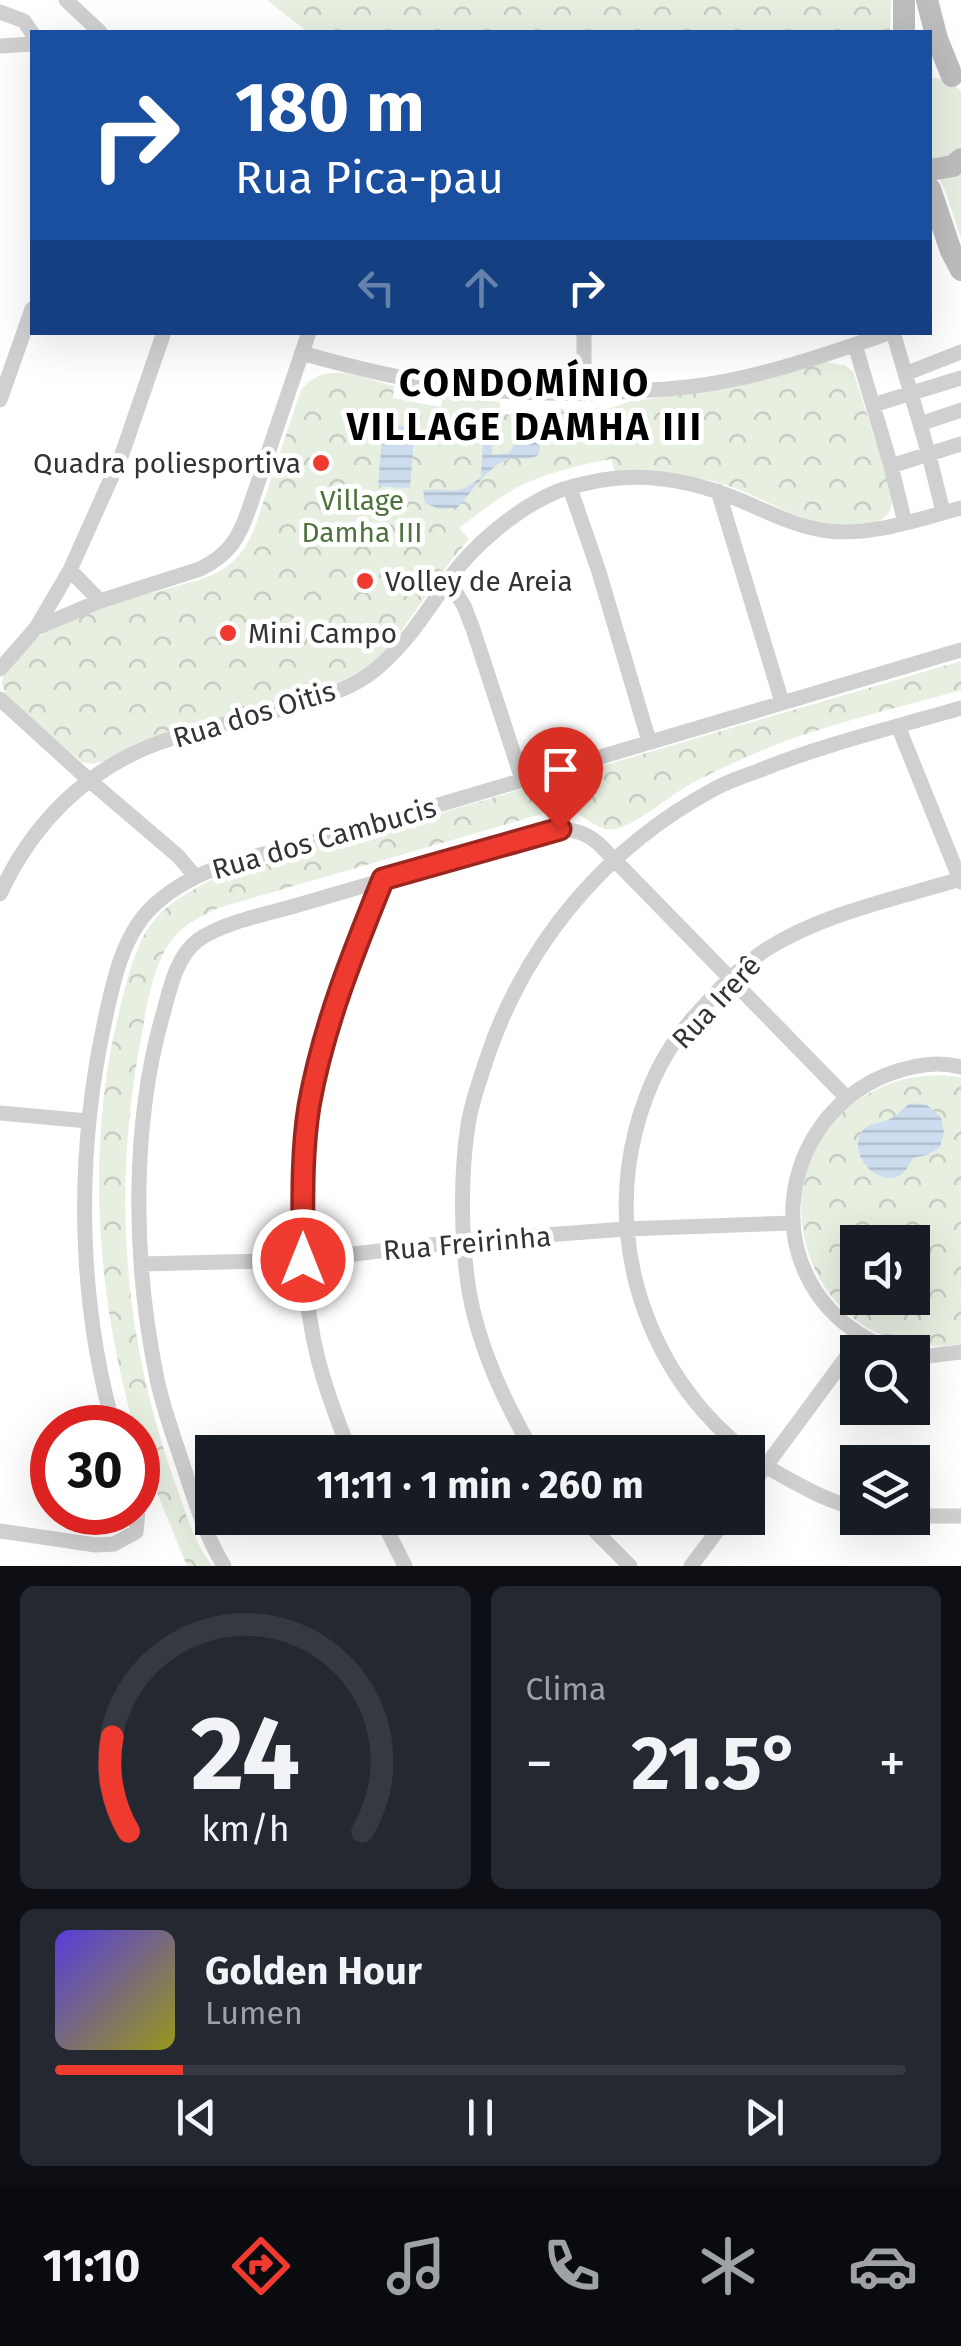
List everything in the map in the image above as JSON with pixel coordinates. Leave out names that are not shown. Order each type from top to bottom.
[{"type":"street","points":[[66,0],[98,30]]},
{"type":"street","points":[[904,0],[904,30]]},
{"type":"street","points":[[927,0],[948,77]]},
{"type":"street","points":[[0,12],[24,21],[30,30]]},
{"type":"street","points":[[0,46],[30,44]]},
{"type":"street","points":[[932,170],[953,166],[961,159]]},
{"type":"street","points":[[932,195],[961,270]]},
{"type":"street","points":[[0,400],[30,315]]},
{"type":"street","points":[[0,669],[36,628],[70,570],[122,454],[163,335]]},
{"type":"street","points":[[36,628],[200,569],[213,562],[240,535],[307,335]]},
{"type":"street","points":[[584,335],[584,394]]},
{"type":"street","points":[[302,353],[438,386],[584,394],[674,389],[731,380],[882,335]]},
{"type":"street","points":[[893,335],[944,512]]},
{"type":"street","points":[[854,344],[905,524]]},
{"type":"street","points":[[905,374],[961,352]]},
{"type":"street","points":[[873,406],[961,378]]},
{"type":"street","points":[[920,424],[961,410]]},
{"type":"street","points":[[891,466],[961,444]]},
{"type":"street","name":"Rua dos Oitis","points":[[0,894],[12,867],[40,826],[89,780],[159,743],[308,701],[360,680],[402,645],[448,580],[502,524],[556,492],[605,480],[678,480],[718,491],[800,525],[828,531],[876,530],[961,508]]},
{"type":"street","points":[[570,488],[649,741]]},
{"type":"street","points":[[718,491],[782,702]]},
{"type":"street","points":[[70,570],[100,602]]},
{"type":"street","points":[[448,580],[474,629],[522,778]]},
{"type":"street","name":"Rua dos Cambucis","points":[[109,1405],[90,1305],[86,1232],[88,1120],[115,974],[134,932],[168,893],[213,868],[317,841],[961,650]]},
{"type":"street","points":[[0,699],[178,856],[195,876]]},
{"type":"street","points":[[524,1435],[499,1388],[481,1339],[470,1292],[464,1241],[464,1178],[468,1124],[500,1021],[553,926],[614,860],[665,819],[718,787],[798,756],[961,708]]},
{"type":"street","points":[[898,726],[960,881]]},
{"type":"street","points":[[224,1566],[190,1485],[156,1378],[141,1264],[140,1176],[148,1076],[172,983],[190,947],[212,932],[383,879],[560,829],[574,830],[588,834],[847,1098]]},
{"type":"street","points":[[344,1435],[318,1357],[303,1260],[304,1162],[322,1045],[347,968],[383,879]]},
{"type":"street","name":"Rua Irerê","points":[[840,1503],[766,1466],[731,1440],[699,1408],[670,1368],[636,1286],[626,1229],[632,1148],[644,1098],[662,1062],[692,1019],[730,979],[766,950],[801,931],[850,912],[960,881]]},
{"type":"street","points":[[861,1335],[825,1304],[801,1263],[792,1222],[799,1169],[820,1126],[868,1083],[920,1065],[961,1067]]},
{"type":"street","points":[[0,1113],[88,1120]]},
{"type":"street","name":"Rua Freirinha","points":[[141,1264],[303,1260],[464,1241],[792,1222]]},
{"type":"street","points":[[930,1356],[961,1352]]},
{"type":"street","points":[[766,1466],[840,1366]]},
{"type":"street","points":[[930,1516],[961,1516]]},
{"type":"street","points":[[0,1530],[30,1535]]},
{"type":"street","points":[[32,1535],[96,1545],[114,1544],[132,1535]]},
{"type":"street","points":[[389,1535],[405,1566]]},
{"type":"street","points":[[599,1535],[630,1566]]},
{"type":"street","points":[[691,1566],[714,1535]]},
{"type":"green space","points":[[267,0],[891,0],[890,30],[305,30]]},
{"type":"green space","points":[[932,78],[947,81],[961,91],[961,149],[944,160],[932,161]]},
{"type":"green space","points":[[961,172],[961,239],[939,178]]},
{"type":"green space","name":"Village Damha III","points":[[824,362],[844,365],[853,371],[893,495],[890,510],[882,519],[864,524],[817,522],[716,482],[679,475],[615,472],[611,459],[526,483],[459,528],[469,539],[391,645],[369,666],[344,680],[147,741],[99,763],[82,762],[7,700],[2,683],[4,674],[52,627],[102,606],[207,577],[235,559],[254,531],[301,390],[321,375],[344,373],[369,379],[394,386],[393,398],[441,407],[443,395],[500,402],[500,414],[549,416],[550,409],[611,408]]},
{"type":"green space","points":[[961,661],[961,690],[774,745],[695,782],[623,827],[607,829],[573,813],[552,811],[218,908],[174,937],[155,972],[132,1095],[125,1208],[128,1263],[134,1318],[152,1405],[128,1405],[111,1323],[100,1216],[102,1109],[110,1056],[132,964],[144,935],[163,911],[211,880]]},
{"type":"green space","points":[[961,1077],[961,1344],[930,1343],[930,1335],[888,1335],[851,1315],[930,1315],[930,1225],[840,1225],[840,1303],[825,1288],[806,1245],[802,1198],[813,1153],[842,1113],[889,1084],[908,1078]]},
{"type":"green space","points":[[160,1437],[186,1515],[200,1548],[213,1566],[187,1566],[160,1500]]},
{"type":"water","points":[[544,418],[557,421],[562,428],[541,439],[539,455],[499,464],[457,508],[439,509],[425,503],[423,490],[458,490],[481,477],[483,442],[492,440],[492,455],[509,453],[523,424]]},
{"type":"water","points":[[383,425],[415,427],[410,488],[378,486]]},
{"type":"water","points":[[911,1103],[927,1105],[941,1117],[944,1132],[940,1147],[913,1158],[904,1172],[895,1177],[876,1174],[862,1159],[858,1140],[870,1125],[892,1118]]},
{"type":"place","name":"Quadra poliesportiva","points":[[321,463]]},
{"type":"place","name":"Volley de Areia","points":[[365,581]]},
{"type":"place","name":"Mini Campo","points":[[228,633]]},
{"type":"district","name":"CONDOMÍNIO VILLAGE DAMHA III","points":[[525,404]]},
{"type":"route","points":[[303,1260],[304,1162],[309,1107],[322,1045],[347,968],[383,879],[560,829]]}]
